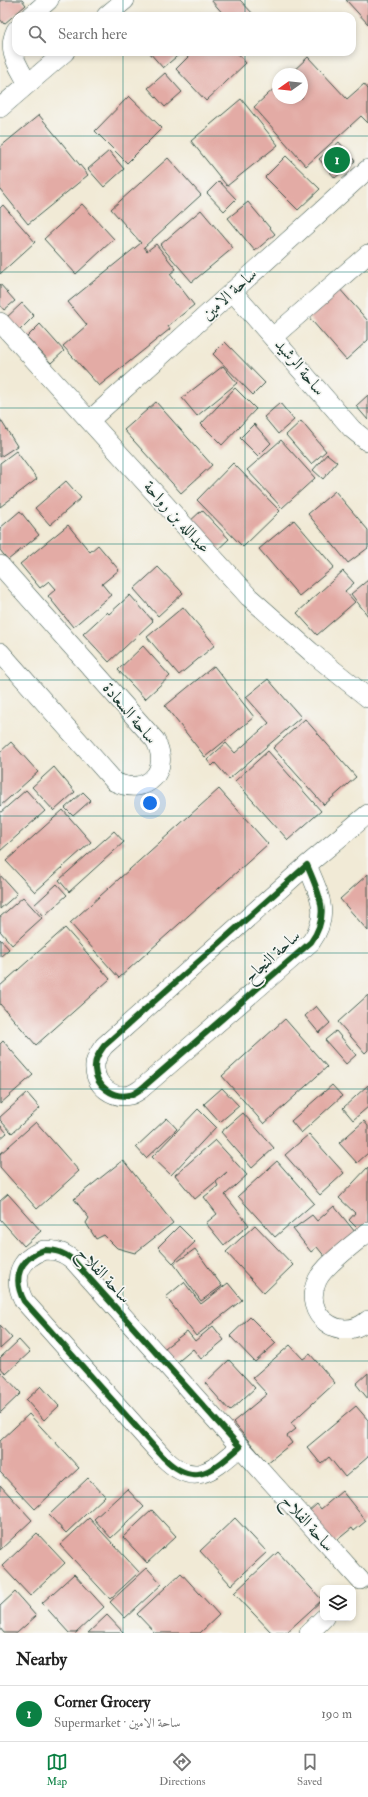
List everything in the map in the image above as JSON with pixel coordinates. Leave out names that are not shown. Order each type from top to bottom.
[{"type":"street","points":[[36,12],[50,0]]},
{"type":"street","points":[[111,12],[125,0]]},
{"type":"street","points":[[14,56],[28,84]]},
{"type":"street","points":[[0,108],[60,56]]},
{"type":"street","name":"ساحة الامين","points":[[90,420],[368,169]]},
{"type":"street","points":[[274,336],[368,254]]},
{"type":"street","name":"ساحة الرشيد","points":[[232,291],[274,336],[352,429],[368,442]]},
{"type":"street","name":"عبدالله بن رواحة","points":[[0,322],[249,597],[310,652],[368,698]]},
{"type":"street","name":"ساحة السعادة","points":[[0,565],[155,740],[160,748],[162,757],[157,774],[142,786],[124,786],[115,782],[0,652]]},
{"type":"street","name":"ساحة النجاح","points":[[307,864],[320,898],[322,914],[319,931],[310,942],[141,1090],[130,1095],[118,1095],[106,1090],[98,1081],[95,1068],[97,1056],[104,1046],[307,864],[368,814]]},
{"type":"street","points":[[368,1232],[324,1270],[313,1289],[313,1300],[319,1315],[331,1326],[342,1329],[353,1328],[368,1320]]},
{"type":"street","name":"ساحة الفلاح","points":[[240,1447],[215,1469],[202,1474],[188,1473],[174,1468],[24,1301],[19,1291],[18,1281],[20,1270],[26,1260],[34,1254],[44,1250],[60,1252],[73,1260],[360,1580]]},
{"type":"street","points":[[309,1633],[321,1621]]},
{"type":"building","points":[[0,0],[22,0],[26,5],[18,12],[12,12],[12,17],[4,24],[0,19]]},
{"type":"building","points":[[211,0],[240,0],[251,12],[222,12]]},
{"type":"building","points":[[346,0],[368,0],[368,24]]},
{"type":"building","points":[[152,56],[177,56],[163,68]]},
{"type":"building","points":[[189,56],[240,56],[246,63],[206,101],[176,69]]},
{"type":"building","points":[[308,57],[347,99],[364,84],[368,89],[368,123],[361,116],[306,166],[254,107],[272,90],[272,104],[308,104],[308,68],[296,68]]},
{"type":"building","points":[[165,73],[182,92],[165,107],[148,88]]},
{"type":"building","points":[[129,96],[162,128],[127,163],[95,131]]},
{"type":"building","points":[[241,99],[278,145],[227,186],[191,141]]},
{"type":"building","points":[[39,115],[88,175],[28,224],[0,189],[0,147]]},
{"type":"building","points":[[339,142],[355,161],[335,178],[319,159]]},
{"type":"building","points":[[109,151],[124,169],[104,187],[88,169]]},
{"type":"building","points":[[286,156],[320,189],[298,210],[265,177]]},
{"type":"building","points":[[168,158],[201,195],[144,247],[147,251],[156,244],[176,269],[170,274],[194,305],[168,326],[170,329],[99,386],[63,346],[87,325],[68,302],[141,243],[111,209]]},
{"type":"building","points":[[219,181],[236,199],[224,211],[207,193]]},
{"type":"building","points":[[248,202],[275,234],[255,251],[228,218]]},
{"type":"building","points":[[82,204],[114,239],[76,274],[44,239]]},
{"type":"building","points":[[3,205],[35,242],[0,274],[0,208]]},
{"type":"building","points":[[201,210],[233,248],[192,282],[160,245]]},
{"type":"building","points":[[0,284],[15,301],[4,310],[0,305]]},
{"type":"building","points":[[338,287],[368,321],[368,340],[346,360],[306,314]]},
{"type":"building","points":[[22,303],[34,316],[18,332],[5,319]]},
{"type":"building","points":[[40,324],[64,351],[51,363],[27,337]]},
{"type":"building","points":[[225,342],[265,383],[253,395],[213,354]]},
{"type":"building","points":[[223,366],[237,383],[197,416],[182,398]]},
{"type":"building","points":[[235,388],[256,409],[222,445],[201,424]]},
{"type":"building","points":[[368,395],[368,420],[356,406]]},
{"type":"building","points":[[156,402],[212,465],[181,493],[124,430]]},
{"type":"building","points":[[280,403],[294,420],[278,434],[264,417]]},
{"type":"building","points":[[0,419],[17,446],[0,457]]},
{"type":"building","points":[[301,421],[326,451],[311,464],[286,435]]},
{"type":"building","points":[[254,424],[271,443],[258,456],[240,438]]},
{"type":"building","points":[[281,440],[315,478],[282,508],[247,470]]},
{"type":"building","points":[[16,451],[37,479],[0,507],[0,463]]},
{"type":"building","points":[[327,454],[337,462],[323,479],[313,470]]},
{"type":"building","points":[[233,463],[280,511],[243,547],[197,500]]},
{"type":"building","points":[[66,481],[81,498],[50,525],[35,508]]},
{"type":"building","points":[[335,491],[368,530],[368,548],[348,563],[308,514]]},
{"type":"building","points":[[202,510],[229,539],[214,553],[187,524]]},
{"type":"building","points":[[20,511],[39,535],[8,560],[0,550],[0,528]]},
{"type":"building","points":[[294,520],[334,567],[299,596],[259,549]]},
{"type":"building","points":[[68,525],[90,552],[98,545],[119,570],[102,584],[111,595],[73,627],[48,596],[56,589],[49,581],[40,588],[20,564]]},
{"type":"building","points":[[158,567],[183,593],[158,616],[134,589]]},
{"type":"building","points":[[343,571],[354,583],[345,591],[355,602],[317,635],[297,613]]},
{"type":"building","points":[[368,580],[368,616],[351,594]]},
{"type":"building","points":[[130,595],[153,621],[109,662],[83,634],[107,612],[109,614]]},
{"type":"building","points":[[183,607],[215,645],[179,675],[147,637]]},
{"type":"building","points":[[143,646],[170,676],[145,699],[118,670]]},
{"type":"building","points":[[214,666],[254,717],[205,757],[165,706]]},
{"type":"building","points":[[268,679],[301,717],[229,779],[215,763],[212,766],[207,760],[226,743],[235,753],[269,723],[246,697]]},
{"type":"building","points":[[305,719],[356,777],[324,805],[273,748]]},
{"type":"building","points":[[11,742],[38,772],[0,806],[0,752]]},
{"type":"building","points":[[268,751],[321,811],[288,840],[235,781]]},
{"type":"building","points":[[54,767],[75,792],[54,811],[32,787]]},
{"type":"building","points":[[219,789],[268,844],[119,978],[70,923]]},
{"type":"building","points":[[26,790],[45,811],[0,851],[0,813]]},
{"type":"building","points":[[83,792],[91,800],[73,816],[65,808]]},
{"type":"building","points":[[63,810],[91,842],[35,892],[6,861]]},
{"type":"building","points":[[114,831],[124,842],[69,892],[59,880]]},
{"type":"building","points":[[368,874],[368,931],[340,899]]},
{"type":"building","points":[[0,875],[17,894],[0,909]]},
{"type":"building","points":[[57,884],[67,895],[44,916],[34,905]]},
{"type":"building","points":[[23,897],[42,918],[12,945],[0,931],[0,917]]},
{"type":"building","points":[[65,928],[110,979],[36,1045],[0,1004],[0,986]]},
{"type":"building","points":[[0,939],[9,949],[0,957]]},
{"type":"building","points":[[368,995],[368,1050],[365,1053],[338,1022]]},
{"type":"building","points":[[316,1006],[330,1023],[319,1033],[305,1016]]},
{"type":"building","points":[[285,1019],[327,1067],[264,1124],[222,1076]]},
{"type":"building","points":[[336,1031],[356,1055],[346,1064],[325,1040]]},
{"type":"building","points":[[3,1041],[33,1075],[0,1104],[0,1044]]},
{"type":"building","points":[[332,1085],[342,1096],[301,1133],[291,1121]]},
{"type":"building","points":[[368,1085],[368,1107],[353,1120],[343,1108]]},
{"type":"building","points":[[222,1088],[239,1106],[220,1122],[204,1104]]},
{"type":"building","points":[[27,1093],[40,1108],[12,1133],[0,1120],[0,1117]]},
{"type":"building","points":[[198,1109],[216,1127],[171,1175],[152,1157]]},
{"type":"building","points":[[243,1113],[274,1148],[252,1168],[221,1132]]},
{"type":"building","points":[[167,1118],[177,1129],[146,1158],[136,1147]]},
{"type":"building","points":[[364,1121],[368,1126],[368,1153],[357,1163],[339,1143]]},
{"type":"building","points":[[36,1122],[79,1171],[37,1209],[0,1167],[0,1154]]},
{"type":"building","points":[[0,1125],[7,1133],[0,1139]]},
{"type":"building","points":[[309,1134],[344,1173],[320,1195],[285,1155]]},
{"type":"building","points":[[215,1140],[247,1175],[225,1195],[249,1225],[224,1245],[206,1223],[217,1214],[204,1197],[218,1186],[216,1182],[227,1172],[195,1199],[175,1175]]},
{"type":"building","points":[[123,1160],[173,1223],[135,1253],[117,1248],[104,1235],[96,1239],[86,1223],[89,1218],[74,1199]]},
{"type":"building","points":[[277,1161],[314,1203],[275,1237],[238,1196]]},
{"type":"building","points":[[368,1167],[368,1222],[360,1231],[349,1220],[355,1213],[339,1198]]},
{"type":"building","points":[[8,1194],[41,1231],[24,1246],[0,1219],[0,1201]]},
{"type":"building","points":[[334,1206],[355,1232],[330,1263],[317,1247],[311,1252],[293,1229],[312,1215],[317,1221]]},
{"type":"building","points":[[255,1225],[293,1265],[264,1293],[226,1252]]},
{"type":"building","points":[[179,1226],[195,1242],[173,1263],[158,1247]]},
{"type":"building","points":[[195,1249],[222,1286],[201,1301],[174,1264]]},
{"type":"building","points":[[184,1282],[201,1304],[228,1283],[242,1300],[196,1336],[166,1297]]},
{"type":"building","points":[[250,1317],[276,1343],[255,1362],[230,1336]]},
{"type":"building","points":[[0,1325],[12,1338],[0,1349]]},
{"type":"building","points":[[213,1326],[224,1340],[201,1359],[193,1349],[173,1366],[161,1351],[187,1331],[195,1341]]},
{"type":"building","points":[[19,1340],[30,1352],[6,1374],[0,1367],[0,1358]]},
{"type":"building","points":[[290,1345],[303,1359],[310,1354],[335,1383],[291,1423],[296,1429],[287,1436],[292,1443],[267,1463],[233,1422],[267,1394],[252,1378]]},
{"type":"building","points":[[229,1360],[255,1388],[230,1411],[205,1383]]},
{"type":"building","points":[[0,1371],[21,1393],[0,1413]]},
{"type":"building","points":[[368,1373],[368,1399],[356,1384]]},
{"type":"building","points":[[41,1386],[59,1406],[44,1420],[26,1400]]},
{"type":"building","points":[[356,1406],[368,1420],[368,1457],[345,1477],[329,1457],[321,1464],[307,1447]]},
{"type":"building","points":[[29,1414],[79,1468],[35,1509],[0,1472],[0,1441]]},
{"type":"building","points":[[88,1478],[105,1496],[66,1533],[49,1515]]},
{"type":"building","points":[[0,1485],[32,1520],[0,1550]]},
{"type":"building","points":[[127,1489],[144,1507],[111,1538],[94,1519]]},
{"type":"building","points":[[342,1491],[366,1521],[354,1531],[352,1528],[331,1545],[306,1514],[317,1504],[321,1509]]},
{"type":"building","points":[[152,1510],[176,1536],[147,1563],[123,1537]]},
{"type":"building","points":[[89,1518],[139,1572],[110,1599],[60,1545]]},
{"type":"building","points":[[235,1518],[267,1552],[231,1585],[200,1551]]},
{"type":"building","points":[[37,1533],[65,1563],[30,1596],[2,1566]]},
{"type":"building","points":[[278,1552],[320,1598],[320,1602],[286,1633],[272,1633],[234,1593]]},
{"type":"building","points":[[147,1568],[162,1584],[125,1618],[110,1602]]},
{"type":"building","points":[[181,1573],[219,1615],[200,1633],[155,1633],[137,1614]]},
{"type":"building","points":[[74,1574],[104,1607],[76,1633],[69,1633],[42,1603]]},
{"type":"building","points":[[15,1592],[36,1616],[17,1633],[4,1633],[0,1628],[0,1606]]},
{"type":"building","points":[[107,1615],[124,1633],[88,1633]]},
{"type":"cycle path","points":[[307,865],[316,885],[322,913],[317,932],[311,942],[141,1089],[131,1095],[124,1096],[106,1090],[98,1081],[95,1069],[96,1060],[104,1046],[307,865]]},
{"type":"cycle path","points":[[44,1250],[59,1252],[73,1260],[240,1447],[221,1463],[204,1473],[185,1473],[164,1458],[24,1301],[20,1293],[18,1277],[20,1270],[29,1259],[35,1254],[44,1250]]},
{"type":"place","name":"Corner Grocery","points":[[337,160]]}]
